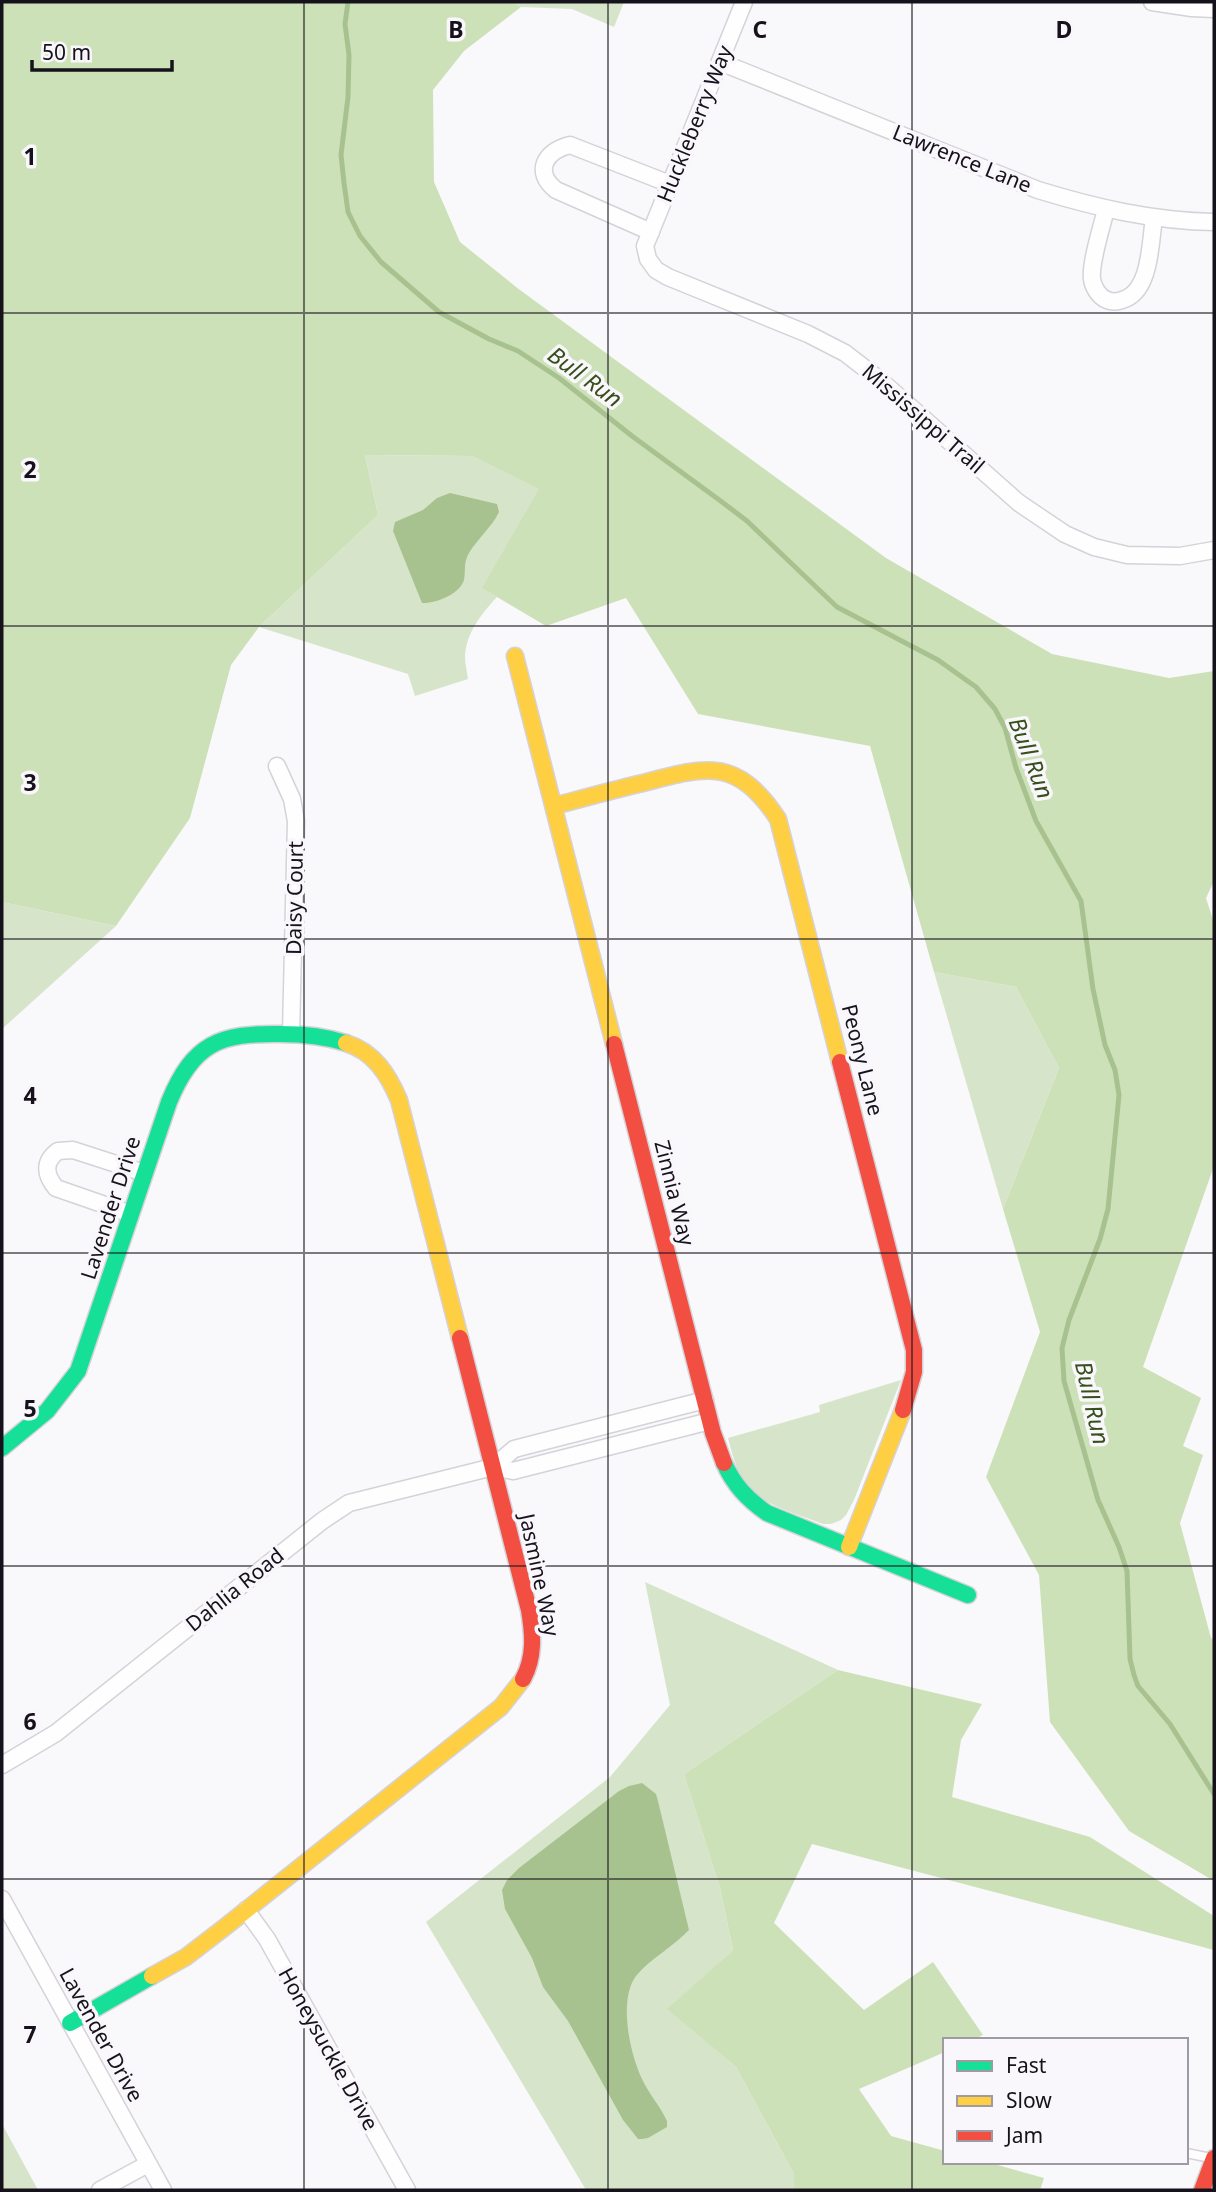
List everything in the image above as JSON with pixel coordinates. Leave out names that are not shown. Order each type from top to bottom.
[{"type":"street","name":"Huckleberry Way","points":[[648,239],[744,2]]},
{"type":"street","points":[[1152,2],[1214,9]]},
{"type":"street","name":"Lawrence Lane","points":[[720,62],[1013,181],[1106,209],[1154,218],[1214,222]]},
{"type":"street","points":[[648,239],[556,190],[544,176],[547,158],[562,147],[570,145],[670,184]]},
{"type":"street","points":[[1106,209],[1091,280],[1100,296],[1108,302],[1118,302],[1138,291],[1144,279],[1154,218]]},
{"type":"street","name":"Mississippi Trail","points":[[648,239],[648,259],[656,270],[668,277],[808,334],[845,353],[880,380],[1019,503],[1065,534],[1094,547],[1127,555],[1180,556],[1214,550]]},
{"type":"street","name":"Zinnia Way","points":[[515,656],[710,1421],[727,1474],[751,1503],[776,1518],[968,1595]]},
{"type":"street","name":"Daisy Court","points":[[278,766],[292,799],[296,821],[291,1034]]},
{"type":"street","name":"Peony Lane","points":[[554,806],[703,768],[724,772],[751,786],[766,801],[778,819],[912,1339],[915,1361],[908,1398],[849,1547]]},
{"type":"street","name":"Lavender Drive","points":[[2,1448],[47,1411],[78,1371],[144,1173],[179,1078],[191,1062],[214,1043],[232,1036],[291,1034]]},
{"type":"street","name":"Jasmine Way","points":[[70,2023],[186,1957],[490,1717],[512,1697],[531,1663],[532,1625],[406,1126],[392,1082],[373,1057],[347,1041],[291,1034]]},
{"type":"street","points":[[131,1214],[56,1188],[46,1172],[47,1162],[58,1151],[73,1150],[144,1173]]},
{"type":"street","name":"Dahlia Road","points":[[493,1467],[514,1449],[705,1400]]},
{"type":"street","name":"Dahlia Road","points":[[2,1765],[56,1733],[340,1508],[358,1501],[493,1467],[513,1471],[710,1421]]},
{"type":"street","name":"Lavender Drive","points":[[2,1899],[163,2190]]},
{"type":"street","name":"Honeysuckle Drive","points":[[246,1910],[267,1939],[407,2190]]},
{"type":"street","points":[[1202,2190],[1214,2158]]},
{"type":"street","points":[[100,2190],[148,2164]]},
{"type":"lane","points":[[1188,2152],[1214,2158]]},
{"type":"shaded area","points":[[2,2],[513,2],[521,7],[464,51],[433,90],[434,182],[460,242],[520,290],[886,558],[1052,654],[1169,678],[1214,671],[1214,881],[1206,898],[1214,923],[1214,1166],[1143,1367],[1201,1398],[1183,1446],[1203,1455],[1180,1523],[1211,1638],[1214,1640],[1214,1881],[1129,1831],[1050,1722],[1039,1575],[986,1477],[1040,1332],[1003,1209],[1059,1068],[1016,987],[934,972],[870,746],[698,714],[626,598],[546,626],[482,588],[539,489],[472,456],[365,455],[378,515],[259,627],[231,665],[190,818],[116,926],[2,902]]},
{"type":"shaded area","points":[[513,2],[624,2],[614,27],[572,9],[521,7]]},
{"type":"shaded area","points":[[365,455],[472,456],[540,489],[483,588],[497,597],[468,639],[465,656],[468,679],[415,696],[408,674],[259,627],[378,515]]},
{"type":"shaded area","points":[[450,493],[497,504],[499,512],[469,553],[464,580],[458,590],[433,602],[422,603],[393,531],[395,522],[423,510],[437,498]]},
{"type":"shaded area","points":[[2,902],[116,926],[2,1029]]},
{"type":"shaded area","points":[[934,972],[1016,987],[1059,1068],[1003,1209]]},
{"type":"shaded area","points":[[901,1380],[854,1500],[841,1520],[823,1524],[762,1498],[746,1484],[735,1462],[728,1438],[820,1412],[819,1405]]},
{"type":"shaded area","points":[[645,1582],[838,1670],[684,1774],[720,1888],[733,1950],[668,2009],[736,2067],[794,2174],[794,2190],[586,2190],[426,1922],[610,1777],[670,1705]]},
{"type":"shaded area","points":[[838,1670],[982,1704],[961,1740],[952,1797],[1090,1837],[1214,1916],[1214,1950],[812,1844],[774,1923],[864,2010],[933,1962],[983,2035],[976,2038],[943,2038],[943,2053],[859,2089],[891,2136],[943,2150],[943,2164],[994,2164],[1044,2178],[1040,2190],[794,2190],[794,2174],[736,2067],[667,2009],[733,1950],[720,1888],[684,1774]]},
{"type":"shaded area","points":[[642,1783],[656,1794],[689,1930],[642,1970],[631,1986],[627,2013],[633,2056],[645,2084],[667,2121],[667,2127],[648,2138],[638,2139],[623,2120],[568,2021],[543,1987],[532,1958],[505,1909],[502,1890],[507,1880],[519,1868],[619,1791]]},
{"type":"shaded area","points":[[2,2124],[38,2190],[2,2190]]},
{"type":"waterway","name":"Bull Run","points":[[348,2],[345,24],[349,55],[348,97],[341,155],[344,183],[348,212],[360,236],[381,262],[439,312],[518,351],[559,378],[747,521],[837,607],[938,660],[976,687],[995,709],[1005,728],[1016,768],[1036,821],[1081,901],[1093,989],[1119,1095],[1108,1209],[1100,1239],[1069,1320],[1062,1348],[1064,1381],[1098,1500],[1127,1571],[1130,1659],[1134,1675],[1138,1686],[1170,1724],[1214,1794]]},
{"type":"traffic: fast","points":[[2,1448],[47,1411],[78,1371],[169,1102],[188,1066],[211,1046],[241,1036],[297,1034],[346,1043]]},
{"type":"traffic: fast","points":[[724,1463],[742,1491],[767,1513],[968,1595]]},
{"type":"traffic: fast","points":[[70,2023],[152,1976]]},
{"type":"traffic: slow","points":[[515,656],[614,1044]]},
{"type":"traffic: slow","points":[[554,806],[665,777],[703,771],[719,771],[748,785],[778,819],[840,1062]]},
{"type":"traffic: slow","points":[[346,1043],[365,1052],[379,1065],[399,1100],[460,1338]]},
{"type":"traffic: slow","points":[[849,1547],[903,1410]]},
{"type":"traffic: slow","points":[[152,1976],[186,1957],[225,1927],[501,1707],[523,1679]]},
{"type":"traffic: jam","points":[[614,1044],[713,1433],[724,1463]]},
{"type":"traffic: jam","points":[[840,1062],[914,1350],[914,1372],[903,1410]]},
{"type":"traffic: jam","points":[[460,1338],[529,1610],[532,1645],[530,1662],[523,1679]]},
{"type":"traffic: jam","points":[[1202,2190],[1214,2158]]}]
